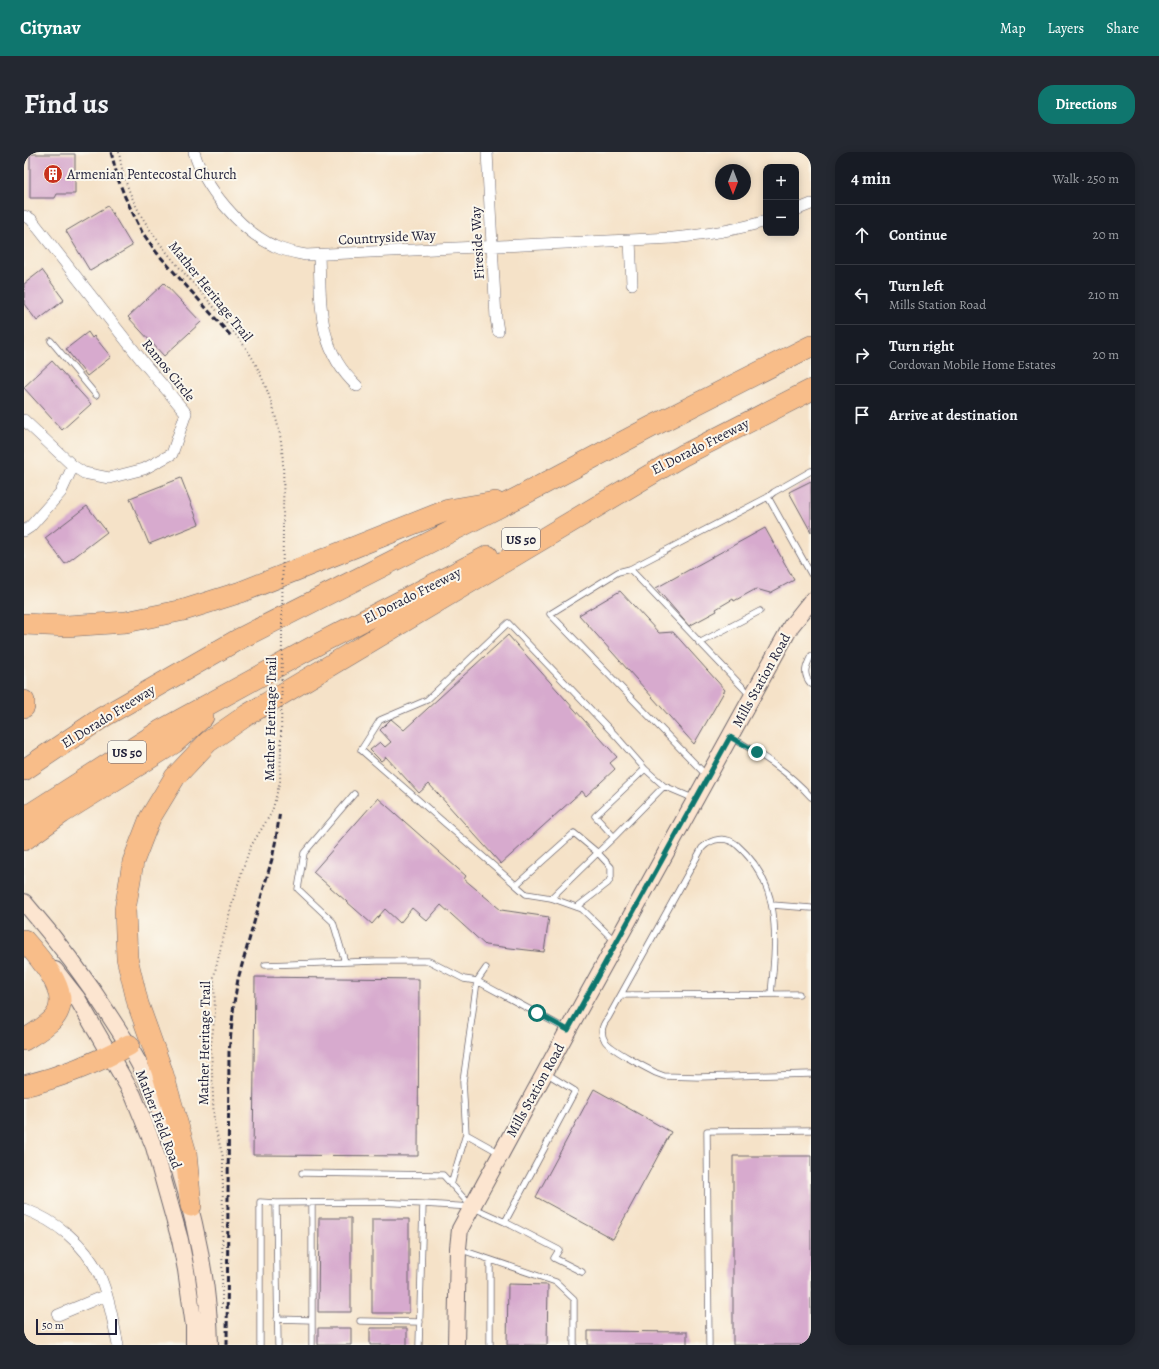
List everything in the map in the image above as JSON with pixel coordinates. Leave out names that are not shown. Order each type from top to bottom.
[{"type":"highway","name":"El Dorado Freeway","points":[[24,770],[103,716],[239,639],[517,498],[651,427],[811,346]]},
{"type":"highway","name":"El Dorado Freeway","points":[[24,818],[160,731],[233,690],[320,643],[811,390]]},
{"type":"highway","points":[[191,1206],[186,1153],[162,1072],[138,1004],[127,958],[125,910],[133,862],[150,818],[175,777],[208,742],[247,715],[685,454]]},
{"type":"highway","points":[[24,624],[67,626],[126,622],[184,610],[241,592],[448,510],[517,498]]},
{"type":"highway","points":[[24,840],[62,813],[174,743],[233,690]]},
{"type":"highway","points":[[24,701],[24,706]]},
{"type":"highway","points":[[24,940],[50,974],[60,998],[59,1008],[54,1017],[42,1028],[24,1040]]},
{"type":"highway","points":[[24,1086],[53,1079],[111,1055],[129,1045]]},
{"type":"main road","name":"Mills Station Road","points":[[456,1345],[458,1248],[460,1229],[616,942],[791,626],[811,601]]},
{"type":"main road","name":"Mather Field Road","points":[[24,902],[47,928],[89,983],[129,1045],[151,1089],[171,1143],[191,1206],[203,1266],[210,1325],[210,1345]]},
{"type":"main road","name":"Mather Field Road","points":[[24,932],[35,943],[77,998],[136,1101],[154,1147],[180,1240],[186,1270],[195,1343]]},
{"type":"street","name":"Countryside Way","points":[[194,152],[208,184],[233,214],[252,232],[262,240],[283,250],[306,255],[673,238],[731,230],[763,222]]},
{"type":"street","name":"Fireside Way","points":[[487,152],[498,331]]},
{"type":"street","points":[[799,209],[811,204]]},
{"type":"street","name":"Ramos Circle","points":[[24,216],[31,219],[143,362],[186,413],[172,454],[144,470],[109,478],[84,473],[73,466],[24,420]]},
{"type":"street","points":[[630,240],[632,284]]},
{"type":"street","points":[[319,255],[322,312],[326,335],[334,358],[340,368],[357,386]]},
{"type":"street","points":[[24,531],[30,527],[61,492],[73,466]]},
{"type":"street","points":[[24,1209],[47,1219],[71,1237],[84,1251],[99,1274],[118,1345]]},
{"type":"street","points":[[58,1315],[106,1296]]},
{"type":"lane","points":[[50,341],[96,394]]},
{"type":"lane","points":[[708,776],[550,614],[618,572],[630,569],[768,497],[811,471]]},
{"type":"lane","points":[[768,497],[811,574]]},
{"type":"lane","points":[[630,569],[752,697]]},
{"type":"lane","points":[[699,643],[760,611]]},
{"type":"lane","points":[[616,942],[582,909],[551,898],[526,894],[361,750],[380,720],[428,700],[508,623],[616,736],[645,769],[664,786],[695,800]]},
{"type":"lane","points":[[811,656],[805,667],[805,673],[811,684]]},
{"type":"lane","points":[[730,737],[786,772],[811,797]]},
{"type":"lane","points":[[614,838],[595,816],[645,769]]},
{"type":"lane","points":[[551,898],[614,838],[664,786]]},
{"type":"lane","points":[[345,962],[333,922],[298,889],[304,853],[354,794]]},
{"type":"lane","points":[[516,885],[574,833],[598,853],[611,867],[611,877],[608,883],[577,907]]},
{"type":"lane","points":[[771,994],[775,940],[772,905],[764,881],[746,853],[734,843],[721,839],[707,843],[702,848],[621,995],[604,1022],[602,1034],[604,1040],[608,1044],[656,1073],[664,1076],[698,1077],[811,1074]]},
{"type":"lane","points":[[772,905],[811,908]]},
{"type":"lane","points":[[265,965],[429,961],[464,979],[477,981],[568,1030]]},
{"type":"lane","points":[[451,1184],[466,1134],[463,1082],[477,981],[486,968]]},
{"type":"lane","points":[[621,995],[799,994]]},
{"type":"lane","points":[[505,1222],[575,1091],[545,1073]]},
{"type":"lane","points":[[709,1345],[707,1131],[811,1130]]},
{"type":"lane","points":[[466,1134],[501,1154]]},
{"type":"lane","points":[[302,1173],[443,1175],[472,1207]]},
{"type":"lane","points":[[260,1345],[260,1202],[423,1204],[472,1207],[559,1250],[554,1258],[582,1272]]},
{"type":"lane","points":[[276,1203],[278,1345]]},
{"type":"lane","points":[[312,1203],[312,1345]]},
{"type":"lane","points":[[419,1345],[423,1204]]},
{"type":"lane","points":[[458,1248],[556,1282],[574,1299],[574,1345]]},
{"type":"lane","points":[[490,1260],[490,1345]]},
{"type":"lane","points":[[278,1319],[312,1320]]},
{"type":"lane","points":[[360,1321],[420,1322]]},
{"type":"path","name":"Mather Heritage Trail","points":[[119,152],[132,199],[144,220],[161,246],[226,322],[244,346],[257,368],[272,403],[280,435],[283,463],[280,781],[272,812],[251,846],[245,862],[233,900],[214,977],[215,1014],[212,1045],[214,1123],[223,1157],[222,1310]]},
{"type":"building","name":"Armenian Pentecostal Church","points":[[30,154],[75,154],[75,194],[57,194],[55,198],[30,198]]},
{"type":"building","points":[[108,206],[132,246],[90,271],[66,231]]},
{"type":"building","points":[[42,270],[64,300],[37,321],[24,304],[24,284]]},
{"type":"building","points":[[164,283],[201,322],[164,356],[128,317]]},
{"type":"building","points":[[88,332],[92,338],[94,336],[111,357],[87,376],[66,349]]},
{"type":"building","points":[[52,361],[91,404],[62,430],[24,388]]},
{"type":"building","points":[[181,478],[199,524],[149,544],[130,498]]},
{"type":"building","points":[[811,481],[811,532],[789,492]]},
{"type":"building","points":[[87,506],[107,532],[65,564],[45,538]]},
{"type":"building","points":[[765,528],[794,580],[770,593],[756,589],[734,601],[733,599],[716,609],[717,611],[689,626],[656,588]]},
{"type":"building","points":[[620,591],[659,633],[673,632],[725,690],[694,744],[579,615]]},
{"type":"building","points":[[508,635],[617,757],[610,763],[615,769],[586,796],[582,791],[501,864],[429,784],[419,793],[386,757],[381,761],[370,750],[380,742],[385,747],[391,742],[380,730],[391,719],[404,730]]},
{"type":"building","points":[[378,798],[466,876],[464,879],[501,910],[549,917],[544,952],[485,945],[441,905],[427,921],[412,908],[400,923],[385,909],[372,924],[313,872]]},
{"type":"building","points":[[255,977],[419,979],[418,1156],[253,1155]]},
{"type":"building","points":[[594,1089],[671,1132],[613,1239],[536,1197]]},
{"type":"building","points":[[733,1156],[811,1156],[811,1345],[733,1345]]},
{"type":"building","points":[[319,1218],[351,1218],[351,1312],[318,1312]]},
{"type":"building","points":[[372,1219],[409,1219],[409,1313],[372,1313]]},
{"type":"building","points":[[508,1284],[548,1285],[547,1345],[507,1345]]},
{"type":"building","points":[[318,1328],[351,1328],[351,1345],[318,1345]]},
{"type":"building","points":[[370,1328],[407,1328],[407,1345],[370,1345]]},
{"type":"building","points":[[588,1331],[687,1332],[687,1345],[588,1345]]},
{"type":"railway","points":[[111,152],[118,179],[142,232],[157,253],[231,336]]},
{"type":"railway","points":[[227,1345],[229,1052],[238,979],[272,859],[280,811]]},
{"type":"place","name":"Armenian Pentecostal Church","points":[[53,174]]},
{"type":"route","points":[[537,1013],[568,1030],[730,737],[757,752]]}]
